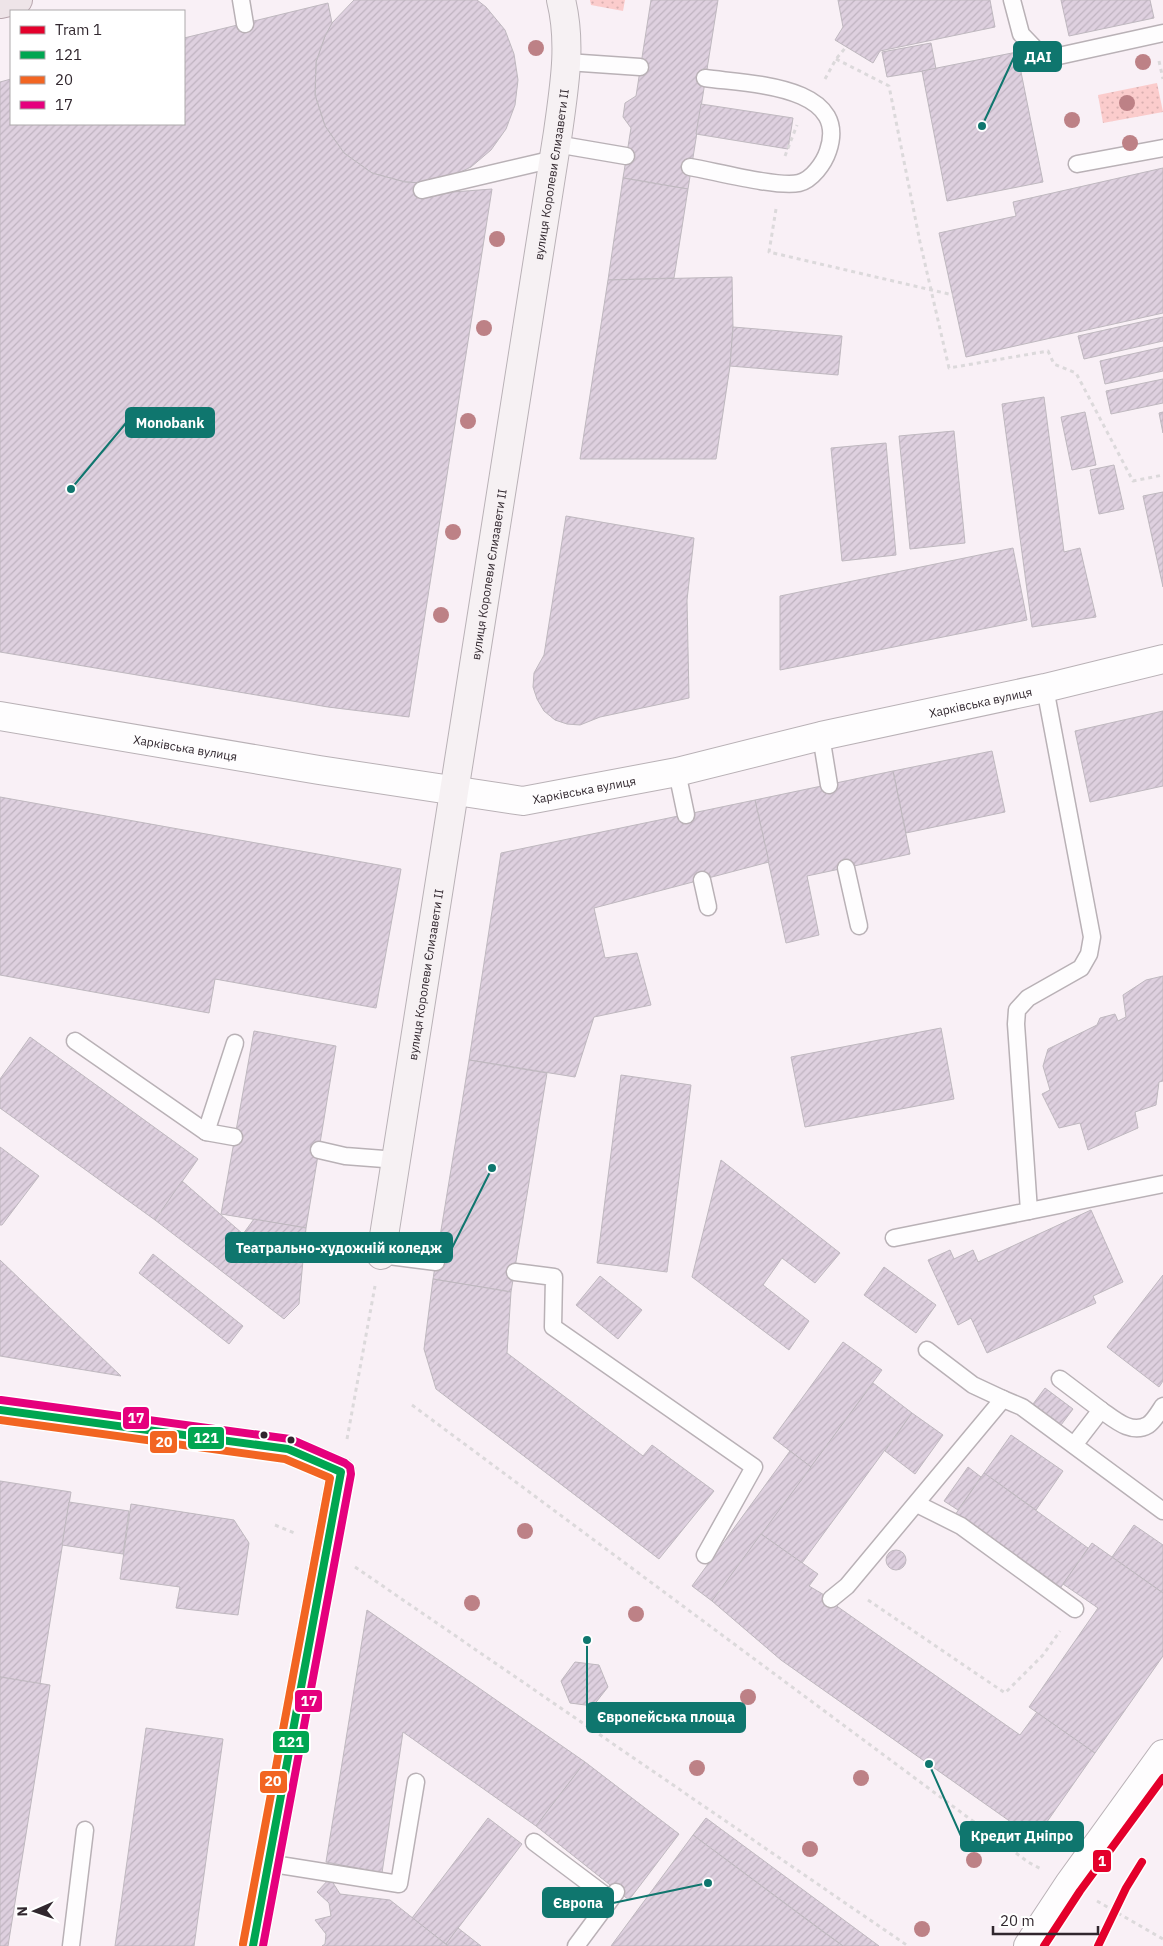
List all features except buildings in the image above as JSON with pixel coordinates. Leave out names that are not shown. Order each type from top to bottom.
[{"type":"main road","points":[[0,4],[18,0]]},
{"type":"street","name":"вулиця Королеви Єлизавети ІІ","points":[[381,1255],[555,151],[567,62],[564,11],[561,0]]},
{"type":"street","name":"Харківська вулиця","points":[[0,716],[318,770],[523,801],[677,772],[820,736],[1045,688],[1163,659]]},
{"type":"street","points":[[0,1410],[288,1449],[341,1472],[253,1946]]},
{"type":"street","points":[[1028,1946],[1068,1884],[1163,1754]]},
{"type":"lane","points":[[240,0],[246,24]]},
{"type":"lane","points":[[1012,0],[1021,34],[1045,58],[1163,33]]},
{"type":"lane","points":[[567,62],[640,67]]},
{"type":"lane","points":[[690,166],[781,184],[800,183],[816,172],[826,159],[830,145],[831,128],[825,113],[812,100],[787,89],[705,78]]},
{"type":"lane","points":[[1077,164],[1163,148]]},
{"type":"lane","points":[[422,190],[555,151],[626,156]]},
{"type":"lane","points":[[1029,1211],[1016,1024],[1017,1010],[1028,998],[1080,968],[1090,954],[1092,937],[1045,688]]},
{"type":"lane","points":[[820,736],[829,785]]},
{"type":"lane","points":[[677,772],[686,814]]},
{"type":"lane","points":[[846,868],[859,926]]},
{"type":"lane","points":[[702,880],[708,907]]},
{"type":"lane","points":[[75,1041],[206,1132],[234,1137]]},
{"type":"lane","points":[[206,1132],[235,1043]]},
{"type":"lane","points":[[319,1150],[345,1156],[397,1160]]},
{"type":"lane","points":[[894,1238],[1163,1184]]},
{"type":"lane","points":[[381,1255],[436,1262]]},
{"type":"lane","points":[[514,1272],[554,1277],[553,1327],[754,1467],[705,1555]]},
{"type":"lane","points":[[927,1350],[973,1385],[1022,1407],[1161,1505]]},
{"type":"lane","points":[[1060,1379],[1127,1427],[1138,1429],[1149,1424],[1163,1406]]},
{"type":"lane","points":[[831,1600],[847,1586],[1003,1399]]},
{"type":"lane","points":[[1074,1445],[1101,1410]]},
{"type":"lane","points":[[917,1504],[962,1526],[1075,1609]]},
{"type":"lane","points":[[268,1863],[398,1884],[416,1782]]},
{"type":"lane","points":[[71,1946],[86,1830]]},
{"type":"lane","points":[[534,1842],[614,1894],[576,1946]]},
{"type":"path","points":[[846,47],[836,59],[798,122],[785,154],[769,252],[952,295]]},
{"type":"path","points":[[836,59],[889,86],[930,289],[949,368],[1048,351],[1054,364],[1076,372],[1134,482],[1163,475]]},
{"type":"path","points":[[341,1472],[381,1255]]},
{"type":"path","points":[[412,1405],[1028,1862],[1163,1938]]},
{"type":"path","points":[[275,1525],[327,1547],[908,1946]]},
{"type":"path","points":[[847,1586],[1005,1693],[1044,1654],[1075,1609]]},
{"type":"shaded area","points":[[590,0],[625,0],[623,11],[591,5]]},
{"type":"shaded area","points":[[1157,83],[1163,112],[1103,123],[1098,95]]},
{"type":"tram line","name":"1","points":[[1044,1946],[1080,1891],[1163,1778]]},
{"type":"tram line","name":"1","points":[[1098,1946],[1126,1888],[1142,1862]]},
{"type":"transit line","name":"17","points":[[1,1400],[290,1439],[345,1463],[350,1467],[351,1474],[263,1946]]},
{"type":"transit line","name":"121","points":[[0,1410],[288,1449],[341,1472],[253,1946]]},
{"type":"transit line","name":"20","points":[[0,1420],[285,1459],[330,1478],[243,1944]]},
{"type":"place","name":"ДАІ","points":[[982,126]]},
{"type":"place","name":"Monobank","points":[[71,489]]},
{"type":"place","name":"Театрально-художній коледж","points":[[492,1168]]},
{"type":"place","name":"Європейська площа","points":[[587,1640]]},
{"type":"place","name":"Кредит Дніпро","points":[[929,1764]]},
{"type":"place","name":"Європа","points":[[708,1883]]}]
